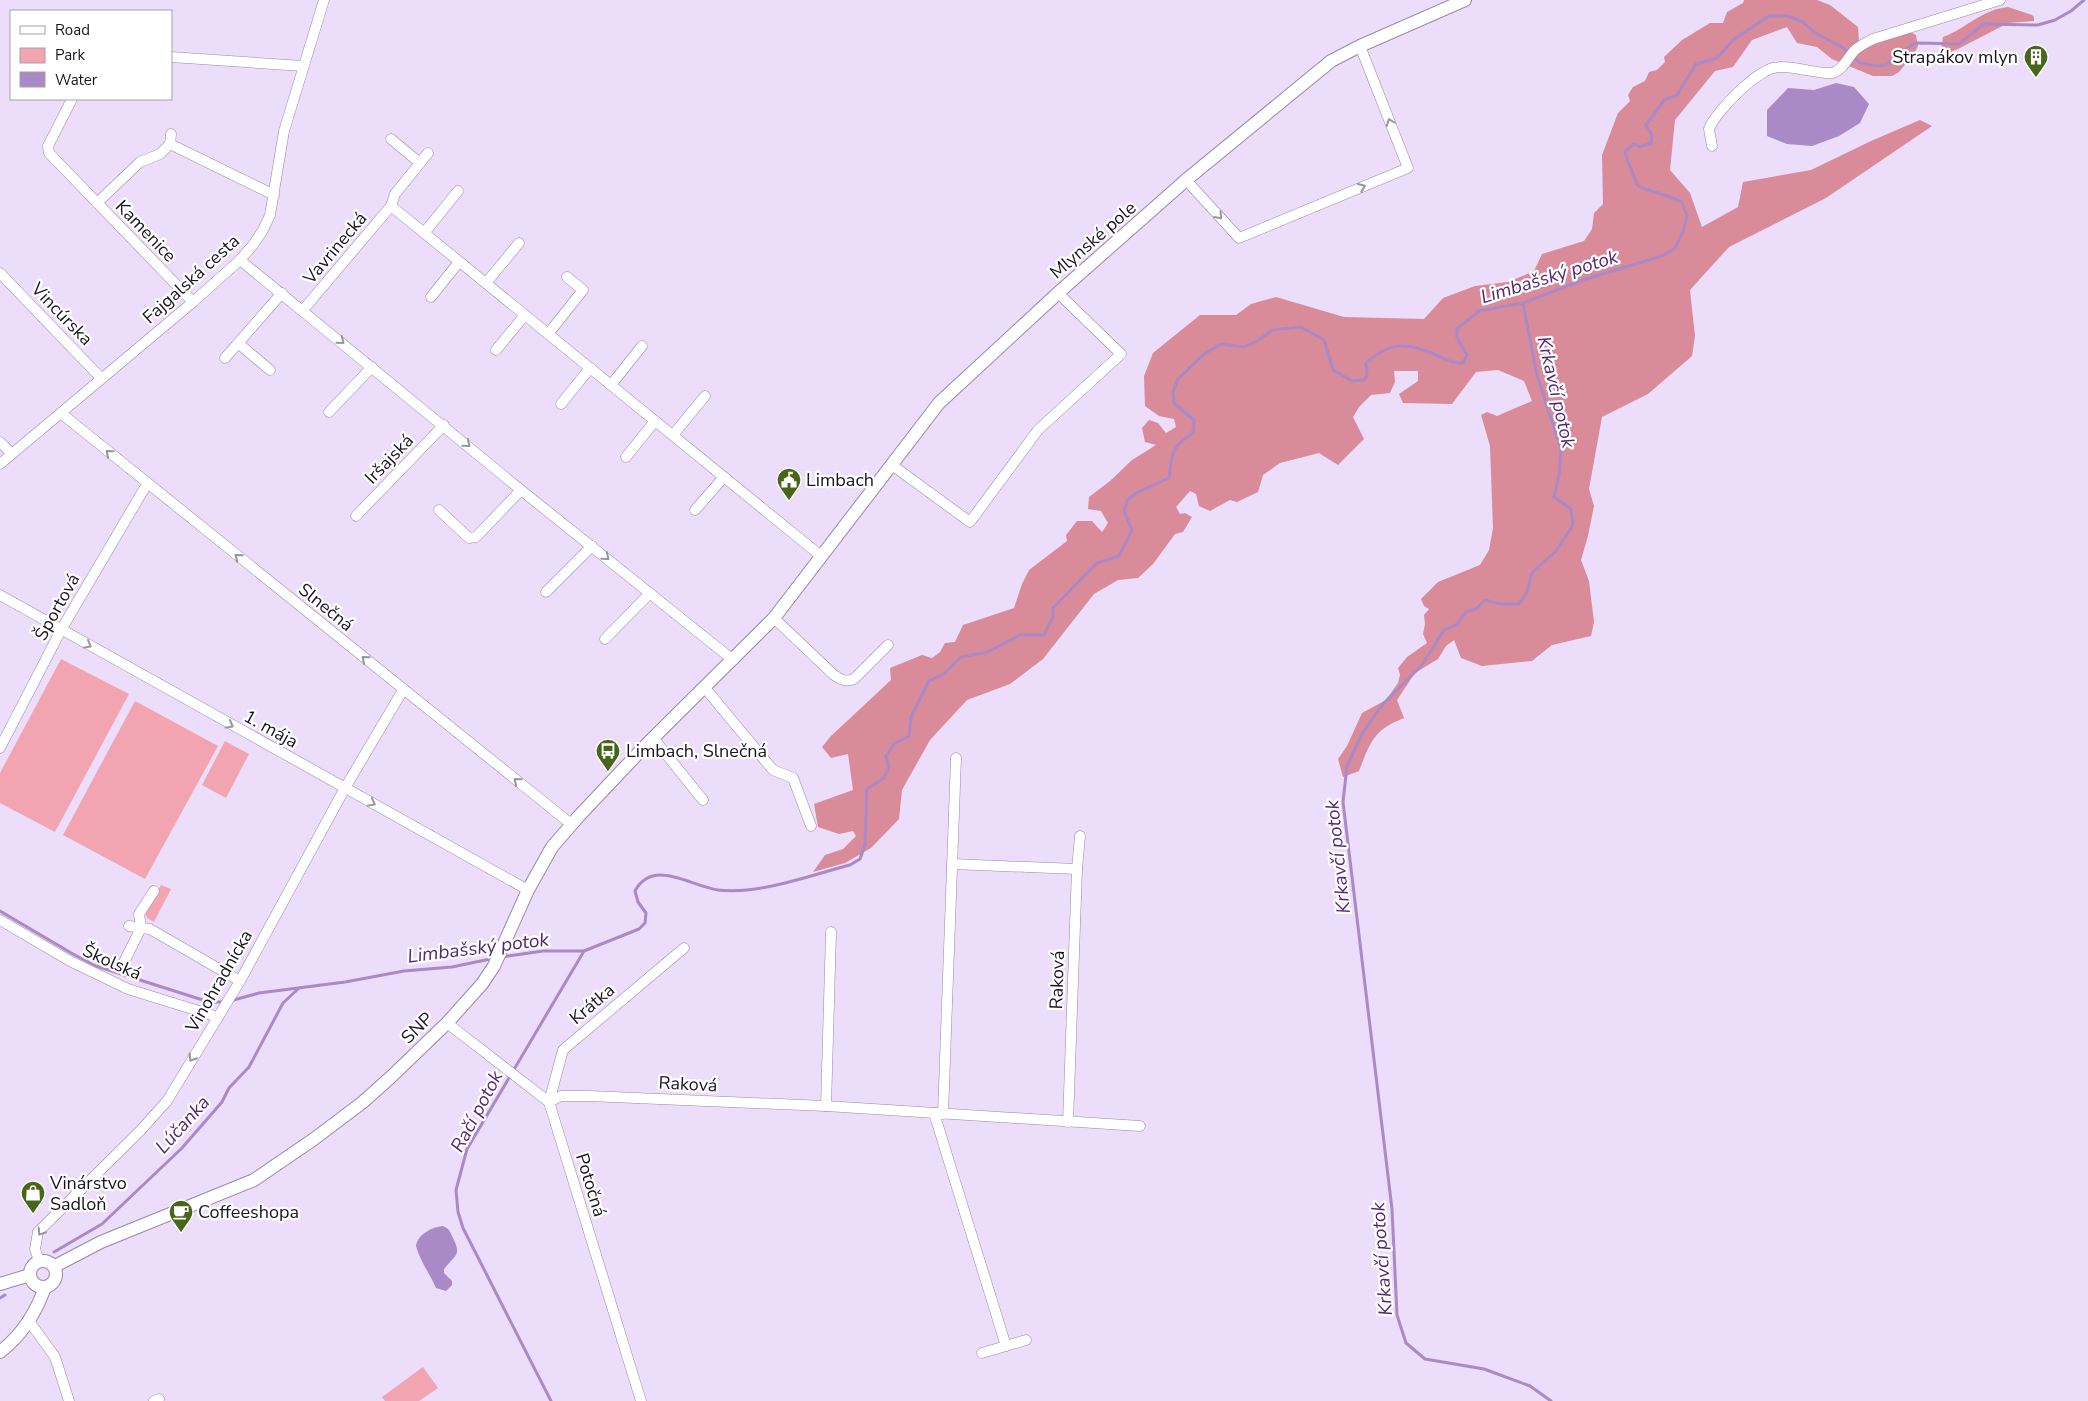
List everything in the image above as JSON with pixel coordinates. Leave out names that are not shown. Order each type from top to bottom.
[{"type":"street","name":"Fajgalská cesta","points":[[0,464],[194,302],[240,260],[264,230],[270,215],[284,131],[324,0]]},
{"type":"street","name":"Mlynské pole","points":[[733,660],[774,618],[939,404],[1058,293],[1186,180],[1332,61],[1360,46],[1466,0]]},
{"type":"street","points":[[1712,146],[1709,133],[1710,125],[1727,103],[1762,73],[1776,67],[1833,72],[1841,68],[1851,54],[1866,43],[1882,36],[2000,0]]},
{"type":"street","points":[[1186,180],[1239,238],[1408,168],[1360,46]]},
{"type":"street","points":[[172,57],[303,66]]},
{"type":"street","name":"Kamenice","points":[[71,100],[48,146],[50,153],[194,302]]},
{"type":"street","name":"Kamenice","points":[[97,203],[140,162],[160,154],[170,139],[274,195]]},
{"type":"street","points":[[391,139],[420,163]]},
{"type":"street","name":"Vavrinecká","points":[[303,310],[391,206],[395,194],[428,152]]},
{"type":"street","points":[[424,233],[458,191]]},
{"type":"street","name":"Vavrinecká","points":[[391,206],[821,556]]},
{"type":"street","points":[[486,283],[519,243]]},
{"type":"street","points":[[240,260],[521,490],[733,660]]},
{"type":"street","points":[[430,297],[459,262]]},
{"type":"street","name":"Vincúrska","points":[[0,273],[101,378]]},
{"type":"street","points":[[548,334],[584,290],[567,277]]},
{"type":"street","points":[[226,358],[282,293]]},
{"type":"street","points":[[892,465],[970,522],[1038,430],[1121,354],[1058,293]]},
{"type":"street","points":[[496,350],[525,315]]},
{"type":"street","points":[[238,343],[270,370]]},
{"type":"street","points":[[611,385],[642,346]]},
{"type":"street","points":[[329,412],[372,367]]},
{"type":"street","points":[[561,404],[590,368]]},
{"type":"street","points":[[673,435],[705,396]]},
{"type":"street","name":"Slnečná","points":[[62,414],[571,824]]},
{"type":"street","points":[[626,457],[655,421]]},
{"type":"street","name":"Iršajská","points":[[356,516],[444,426]]},
{"type":"street","points":[[0,442],[12,454]]},
{"type":"street","points":[[696,510],[724,476]]},
{"type":"street","name":"Športová","points":[[0,748],[61,630],[147,484]]},
{"type":"street","points":[[439,510],[469,538],[476,537],[521,490]]},
{"type":"street","points":[[546,592],[592,546]]},
{"type":"street","points":[[605,639],[650,593]]},
{"type":"street","name":"1. mája","points":[[0,595],[528,890]]},
{"type":"street","points":[[774,618],[834,676],[841,680],[848,681],[854,679],[888,645]]},
{"type":"street","name":"SNP","points":[[54,1266],[118,1235],[237,1188],[266,1173],[363,1102],[447,1023],[482,984],[494,966],[528,890],[552,847],[571,824],[733,660]]},
{"type":"street","points":[[705,688],[773,770],[793,778],[811,826]]},
{"type":"street","name":"Vinohradnícka","points":[[39,1261],[34,1249],[38,1232],[140,1131],[167,1101],[240,982],[345,788],[403,690]]},
{"type":"street","points":[[650,742],[703,800]]},
{"type":"street","points":[[956,758],[939,1113],[1006,1346]]},
{"type":"street","name":"Raková","points":[[1068,1122],[1077,869],[1080,836]]},
{"type":"street","points":[[952,864],[1077,869]]},
{"type":"street","name":"Školská","points":[[122,966],[142,928],[139,914],[154,891]]},
{"type":"street","name":"Školská","points":[[0,920],[70,961],[128,989],[221,1012]]},
{"type":"street","points":[[129,926],[156,931],[240,982]]},
{"type":"street","points":[[826,1106],[831,932]]},
{"type":"street","name":"Krátka","points":[[549,1102],[564,1050],[684,948]]},
{"type":"street","points":[[447,1023],[549,1102]]},
{"type":"street","name":"Raková","points":[[549,1102],[560,1096],[589,1096],[826,1106],[1140,1126]]},
{"type":"street","name":"Potočná","points":[[549,1102],[642,1401]]},
{"type":"street","points":[[3,1350],[25,1328],[46,1287],[56,1279],[54,1266],[48,1261],[39,1261],[32,1266],[30,1275],[37,1286],[46,1287]]},
{"type":"street","points":[[0,1284],[30,1275]]},
{"type":"street","points":[[29,1321],[55,1357],[69,1401]]},
{"type":"street","points":[[982,1354],[1026,1340]]},
{"type":"green space","points":[[61,659],[129,694],[55,832],[0,803],[0,773]]},
{"type":"green space","points":[[135,701],[218,746],[145,879],[63,835]]},
{"type":"green space","points":[[225,741],[249,754],[226,798],[202,785]]},
{"type":"green space","points":[[161,885],[171,889],[154,922],[147,918],[145,913]]},
{"type":"green space","points":[[423,1367],[438,1388],[419,1401],[385,1401],[382,1397]]},
{"type":"shaded area","points":[[1744,0],[1817,0],[1830,5],[1858,27],[1859,41],[1870,46],[1910,32],[1916,35],[1918,46],[1899,72],[1892,76],[1873,76],[1832,59],[1817,47],[1797,43],[1787,27],[1752,40],[1733,67],[1715,71],[1675,120],[1670,170],[1690,193],[1702,227],[1738,207],[1743,182],[1811,170],[1920,120],[1932,126],[1826,198],[1729,247],[1690,290],[1695,336],[1692,356],[1648,394],[1602,417],[1589,489],[1594,506],[1581,560],[1589,581],[1594,622],[1591,636],[1552,645],[1532,661],[1482,666],[1461,658],[1454,640],[1446,646],[1438,659],[1415,673],[1397,700],[1404,718],[1379,732],[1366,752],[1359,771],[1343,777],[1338,759],[1347,746],[1362,713],[1386,700],[1398,683],[1400,675],[1398,668],[1407,657],[1427,643],[1423,634],[1424,615],[1429,609],[1424,606],[1421,599],[1438,582],[1480,565],[1489,550],[1493,528],[1490,446],[1481,415],[1487,412],[1497,416],[1532,401],[1524,381],[1498,370],[1476,372],[1452,404],[1403,403],[1399,394],[1418,381],[1418,371],[1394,371],[1395,382],[1390,393],[1371,395],[1359,407],[1353,417],[1364,439],[1338,465],[1319,453],[1280,463],[1263,475],[1258,492],[1237,502],[1230,500],[1210,511],[1199,506],[1196,494],[1190,491],[1176,507],[1180,514],[1185,513],[1192,517],[1183,532],[1175,534],[1153,564],[1138,578],[1118,580],[1094,594],[1043,659],[1010,684],[967,700],[930,740],[902,790],[899,819],[871,848],[845,863],[813,872],[825,855],[843,849],[856,836],[853,831],[839,834],[818,827],[814,804],[853,790],[848,754],[831,758],[822,747],[831,736],[891,680],[890,668],[922,655],[932,658],[940,652],[945,643],[955,642],[963,625],[1014,608],[1029,570],[1067,541],[1066,535],[1077,521],[1092,521],[1102,532],[1108,523],[1101,511],[1088,509],[1089,497],[1110,481],[1132,460],[1156,445],[1145,442],[1142,428],[1149,420],[1158,423],[1166,433],[1176,427],[1174,419],[1159,416],[1145,406],[1144,376],[1153,353],[1200,315],[1236,315],[1251,304],[1276,297],[1344,317],[1424,319],[1443,298],[1475,286],[1508,282],[1534,271],[1542,254],[1584,241],[1592,229],[1594,213],[1603,204],[1602,155],[1618,113],[1630,101],[1628,95],[1633,87],[1645,81],[1649,72],[1657,70],[1665,62],[1664,57],[1682,40],[1710,23],[1723,23],[1727,12],[1743,3]]},
{"type":"shaded area","points":[[2008,7],[2032,15],[2034,21],[2008,23],[1951,52],[1941,50],[1943,37],[1982,15]]},
{"type":"water","points":[[1836,83],[1854,87],[1869,104],[1860,123],[1839,136],[1812,146],[1787,144],[1767,136],[1767,110],[1788,88],[1814,90]]},
{"type":"water","points":[[443,1226],[450,1231],[457,1248],[456,1255],[444,1269],[444,1273],[452,1281],[452,1285],[446,1291],[436,1288],[416,1246],[417,1242],[426,1232]]},
{"type":"waterway","name":"Limbašský potok","points":[[501,957],[543,951],[584,951],[639,929],[645,923],[646,913],[638,902],[635,891],[643,881],[652,876],[673,877],[718,890],[750,890],[802,879],[850,865],[860,859],[865,845],[867,789],[884,778],[889,767],[886,756],[894,744],[909,736],[911,717],[929,681],[944,674],[961,657],[988,652],[1020,635],[1044,635],[1053,617],[1053,608],[1097,563],[1119,556],[1132,530],[1124,511],[1128,499],[1138,492],[1169,478],[1174,452],[1180,443],[1193,433],[1194,420],[1174,403],[1173,392],[1178,379],[1204,354],[1221,344],[1244,347],[1273,330],[1301,327],[1324,340],[1333,370],[1352,381],[1364,380],[1367,376],[1366,363],[1374,356],[1382,351],[1398,346],[1415,347],[1451,361],[1463,363],[1467,355],[1457,338],[1457,329],[1479,311],[1523,303],[1583,280],[1662,256],[1675,248],[1683,232],[1687,216],[1682,202],[1637,185],[1625,151],[1634,144],[1640,147],[1651,143],[1652,135],[1646,125],[1664,100],[1677,95],[1696,64],[1717,58],[1733,40],[1769,16],[1788,16],[1803,22],[1815,33],[1842,47],[1860,63],[1878,66],[1886,65],[1913,44],[1959,44],[1984,24],[2038,25],[2055,20],[2071,11],[2084,0]]},
{"type":"waterway","name":"Krkavčí potok","points":[[1523,303],[1537,375],[1561,449],[1559,476],[1554,497],[1571,509],[1573,525],[1556,551],[1532,573],[1527,592],[1519,604],[1500,604],[1485,600],[1476,609],[1466,612],[1456,625],[1444,630],[1422,665],[1382,705],[1362,734],[1347,766],[1343,802],[1392,1209],[1397,1315],[1406,1343],[1425,1359],[1484,1369],[1530,1386],[1551,1401]]},
{"type":"waterway","name":"Limbašský potok","points":[[0,911],[96,966],[209,1002],[224,1002]]},
{"type":"waterway","name":"Račí potok","points":[[551,1401],[463,1228],[458,1212],[456,1190],[467,1149],[584,951]]},
{"type":"waterway","name":"Limbašský potok","points":[[230,1001],[259,993],[345,982],[404,971],[452,967],[495,958]]},
{"type":"waterway","name":"Lúčanka","points":[[54,1252],[102,1224],[182,1148],[222,1102],[229,1088],[249,1067],[283,1003],[298,989]]},
{"type":"waterway","name":"Lúčanka","points":[[0,1298],[5,1295]]},
{"type":"place","name":"Strapákov mlyn","points":[[2036,78]]},
{"type":"place","name":"Limbach","points":[[789,501]]},
{"type":"place","name":"Limbach, Slnečná","points":[[608,772]]},
{"type":"place","name":"Vinárstvo Sadloň","points":[[33,1214]]},
{"type":"place","name":"Coffeeshopa","points":[[181,1233]]}]
